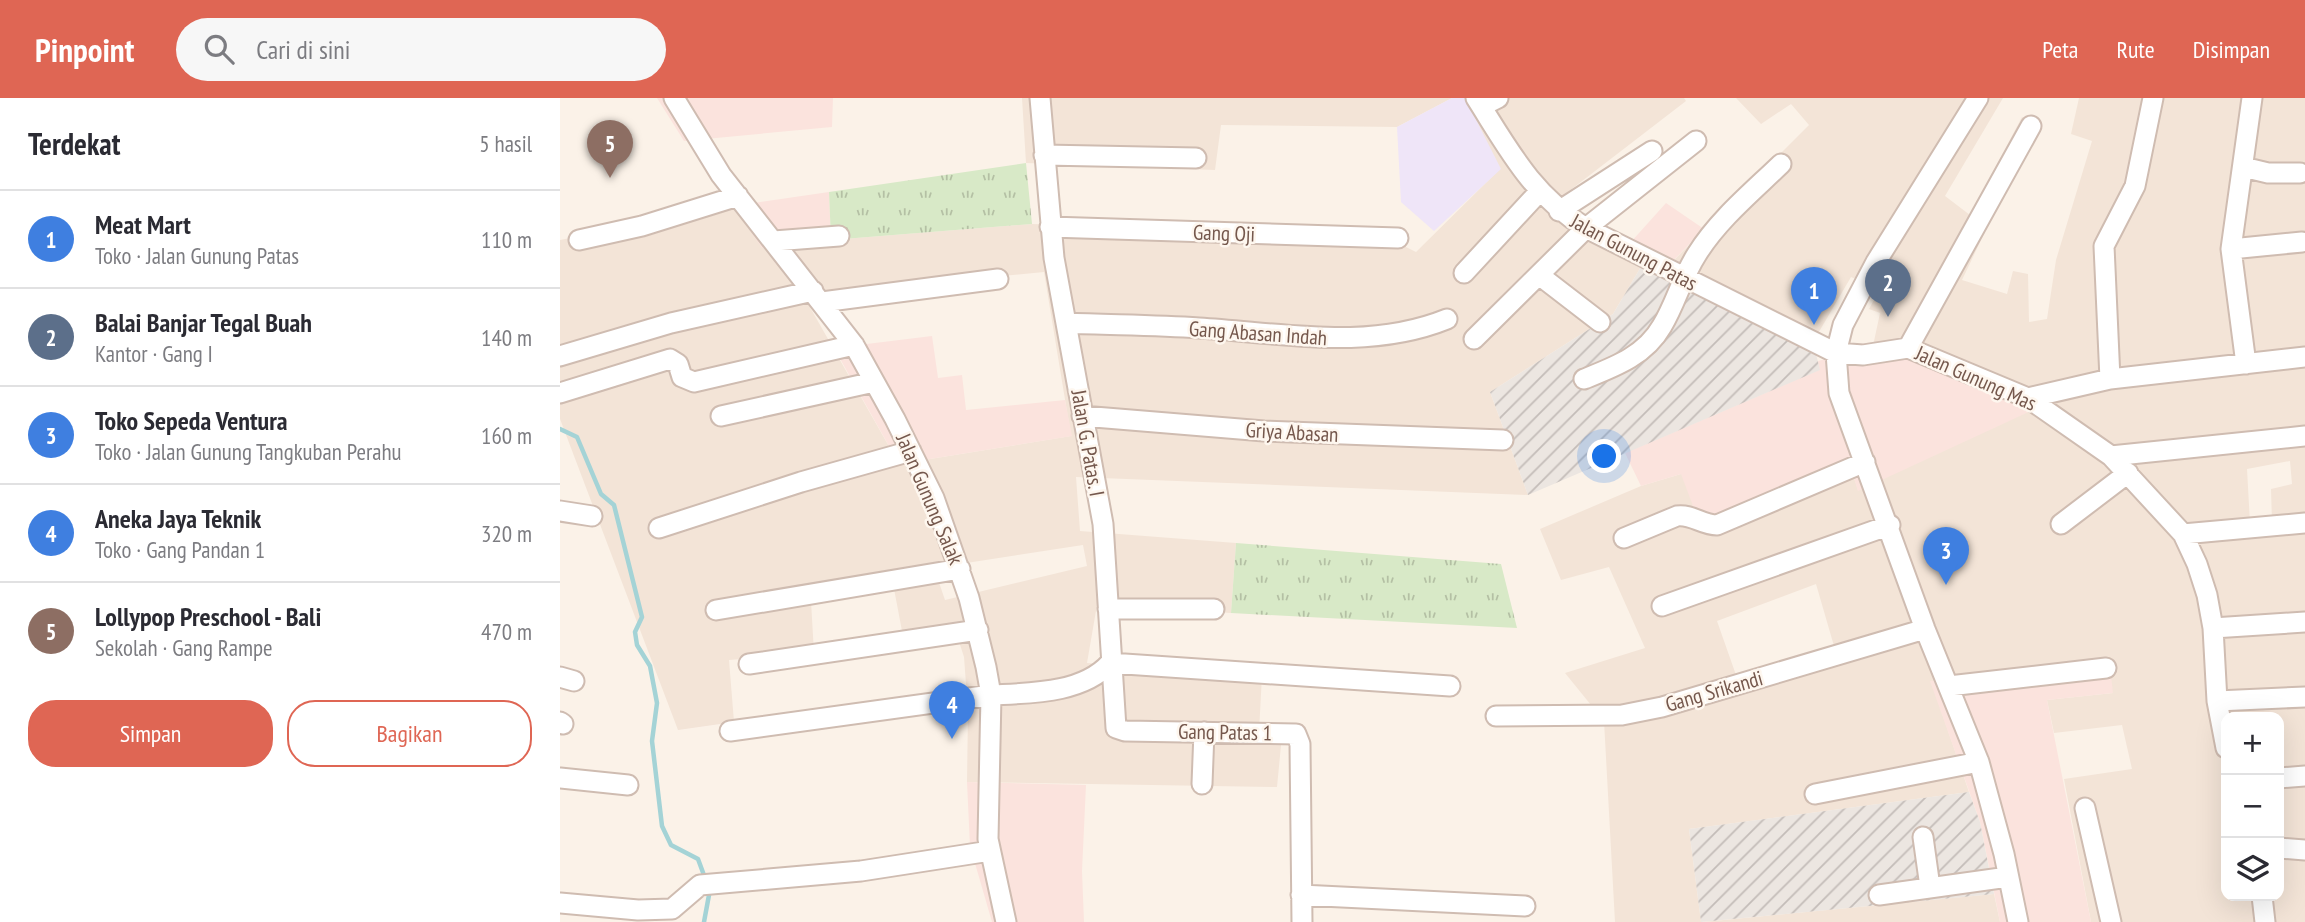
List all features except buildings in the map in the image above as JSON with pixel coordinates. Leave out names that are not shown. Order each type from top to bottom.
[{"type":"street","name":"Jalan Gunung Salak","points":[[674,98],[720,175],[854,345],[924,474],[960,569],[978,630],[991,695],[987,794],[990,851],[1006,922]]},
{"type":"street","name":"Jalan G. Patas. I","points":[[1040,98],[1050,227],[1103,524],[1110,663]]},
{"type":"street","points":[[1978,98],[1876,262],[1843,325],[1836,353],[1839,393],[1890,525],[1925,629],[1979,762],[2018,922]]},
{"type":"street","points":[[2110,379],[2104,246],[2136,186],[2153,98]]},
{"type":"street","points":[[2246,364],[2231,250],[2252,98]]},
{"type":"street","name":"Jalan Gunung Patas","points":[[1485,101],[1519,167],[1559,212],[1682,278],[1836,353]]},
{"type":"street","points":[[1908,348],[2031,126]]},
{"type":"street","points":[[1474,339],[1586,228],[1696,141]]},
{"type":"street","points":[[1559,212],[1652,152]]},
{"type":"street","points":[[1044,155],[1196,158]]},
{"type":"street","points":[[1584,379],[1631,359],[1651,343],[1664,325],[1682,278],[1698,251],[1722,223],[1782,164]]},
{"type":"street","points":[[2243,167],[2268,173],[2300,173]]},
{"type":"street","points":[[1464,273],[1539,192]]},
{"type":"street","points":[[579,240],[642,226],[738,196]]},
{"type":"street","name":"Gang Oji","points":[[1050,227],[1398,238]]},
{"type":"street","points":[[774,241],[839,236]]},
{"type":"street","points":[[2231,250],[2302,242]]},
{"type":"street","points":[[1539,275],[1600,322]]},
{"type":"street","points":[[560,356],[671,323],[817,297],[998,279]]},
{"type":"street","name":"Gang Abasan Indah","points":[[1066,323],[1197,328],[1350,339],[1394,336],[1447,319]]},
{"type":"street","points":[[560,393],[670,359],[678,364],[682,377],[694,382],[854,345]]},
{"type":"street","name":"Jalan Gunung Mas","points":[[1836,353],[1863,355],[1908,348],[2028,398],[2111,456],[2183,534],[2207,595],[2213,628],[2217,701],[2221,722]]},
{"type":"street","points":[[2028,398],[2110,379],[2305,357]]},
{"type":"street","points":[[722,416],[874,382]]},
{"type":"street","name":"Griya Abasan","points":[[1082,416],[1264,431],[1503,440]]},
{"type":"street","points":[[2111,456],[2305,436]]},
{"type":"street","points":[[659,528],[801,482],[911,451]]},
{"type":"street","points":[[1625,538],[1686,514],[1703,523],[1717,525],[1865,462]]},
{"type":"street","points":[[2061,524],[2128,473]]},
{"type":"street","points":[[560,511],[592,516]]},
{"type":"street","points":[[2183,534],[2305,523]]},
{"type":"street","points":[[1662,606],[1890,525]]},
{"type":"street","points":[[716,610],[960,569]]},
{"type":"street","points":[[1108,609],[1214,609]]},
{"type":"street","points":[[2213,628],[2305,622]]},
{"type":"street","name":"Gang Srikandi","points":[[1496,716],[1622,715],[1662,707],[1925,629]]},
{"type":"street","points":[[749,664],[978,630]]},
{"type":"street","points":[[730,731],[991,695],[1033,693],[1068,686],[1097,674],[1110,663],[1450,686]]},
{"type":"street","name":"Gang Patas 1","points":[[1110,663],[1117,730],[1290,733],[1299,738],[1302,922]]},
{"type":"street","points":[[1949,686],[2105,668]]},
{"type":"street","points":[[2217,701],[2305,698]]},
{"type":"street","points":[[1202,784],[1204,732]]},
{"type":"street","points":[[1815,794],[1979,762]]},
{"type":"street","points":[[2284,778],[2305,776]]},
{"type":"street","points":[[560,778],[628,785]]},
{"type":"street","points":[[2085,808],[2110,922]]},
{"type":"street","points":[[1923,837],[1930,887]]},
{"type":"street","points":[[2284,848],[2305,850]]},
{"type":"street","points":[[560,902],[638,911],[672,909],[700,885],[861,871],[990,851]]},
{"type":"street","points":[[1879,895],[2008,877]]},
{"type":"street","points":[[1301,895],[1525,906]]},
{"type":"street","points":[[2263,901],[2266,922]]},
{"type":"shaded area","points":[[657,98],[833,98],[832,127],[684,141]]},
{"type":"shaded area","points":[[1022,98],[1452,98],[1397,127],[1221,125],[1215,170],[1026,163]]},
{"type":"shaded area","points":[[1452,98],[1465,98],[1501,169],[1434,231],[1401,202],[1397,127]]},
{"type":"shaded area","points":[[1465,98],[1684,98],[1686,101],[1547,208],[1642,265],[1613,314],[1490,392],[1528,495],[1076,477],[1080,531],[1236,543],[1231,613],[1097,605],[1087,663],[1262,675],[1259,732],[1282,735],[1277,787],[967,782],[968,711],[964,657],[954,626],[902,631],[891,573],[810,584],[814,653],[729,660],[734,722],[678,730],[560,419],[560,240],[733,206],[831,240],[1032,224],[1382,235],[1416,252],[1500,169]],"holes":[[[1044,272],[1071,436],[899,464],[803,295]],[[1083,545],[1087,566],[945,600],[934,568]]]},
{"type":"shaded area","points":[[1736,98],[2003,98],[1945,196],[1970,215],[2022,117],[2036,125],[1962,280],[2007,294],[2013,271],[2028,274],[2029,322],[2047,319],[2056,260],[2092,141],[2071,134],[2079,98],[2305,98],[2305,922],[2091,922],[2064,779],[2132,769],[2122,725],[2054,733],[2047,700],[2113,693],[1931,681],[1969,792],[1689,829],[1701,922],[1615,922],[1604,721],[1565,673],[1645,648],[1609,567],[1561,580],[1540,529],[1641,486],[1681,474],[1850,465],[1858,490],[1873,346],[1880,313],[1869,309],[1880,289],[1851,277],[1813,342],[1661,273],[1809,125],[1791,104],[1761,124]],"holes":[[[2290,461],[2292,484],[2271,489],[2272,522],[2250,523],[2247,469]],[[1816,584],[1834,646],[1736,675],[1717,621]]]},
{"type":"shaded area","points":[[829,192],[831,240],[762,248],[733,206]]},
{"type":"shaded area","points":[[1666,203],[1704,229],[1661,273],[1621,253]]},
{"type":"shaded area","points":[[1642,265],[1813,342],[1820,370],[1528,495],[1490,392],[1613,314]]},
{"type":"shaded area","points":[[932,336],[938,378],[962,375],[966,410],[1065,400],[1072,436],[899,464],[834,348]]},
{"type":"shaded area","points":[[1894,344],[2035,409],[1858,491],[1850,466],[1699,522],[1681,474],[1641,486],[1625,453],[1819,370],[1818,361],[1873,346]]},
{"type":"shaded area","points":[[2109,658],[2113,693],[2047,700],[2091,922],[2000,922],[1980,822],[1930,681]]},
{"type":"shaded area","points":[[967,782],[1086,785],[1082,871],[1084,922],[992,922],[970,846]]},
{"type":"shaded area","points":[[1969,792],[1980,822],[1994,894],[1701,922],[1689,829]]},
{"type":"shaded area","points":[[1994,894],[2000,922],[1703,922]]},
{"type":"green space","points":[[1026,163],[1032,224],[831,240],[829,192]]},
{"type":"green space","points":[[1236,543],[1501,564],[1517,628],[1231,613]]},
{"type":"waterway","points":[[560,429],[577,437],[601,494],[614,505],[642,617],[635,632],[637,645],[650,666],[657,703],[652,741],[662,826],[671,845],[698,859],[705,878]]},
{"type":"waterway","points":[[704,922],[709,895]]},
{"type":"place","name":"Lollypop Preschool - Bali","points":[[610,178]]},
{"type":"place","name":"Balai Banjar Tegal Buah","points":[[1888,317]]},
{"type":"place","name":"Meat Mart","points":[[1814,325]]},
{"type":"place","name":"Toko Sepeda Ventura","points":[[1946,585]]},
{"type":"place","name":"Aneka Jaya Teknik","points":[[952,739]]}]
